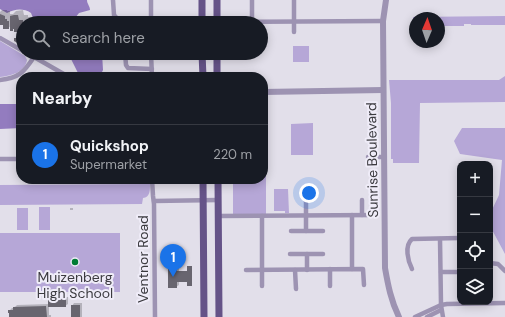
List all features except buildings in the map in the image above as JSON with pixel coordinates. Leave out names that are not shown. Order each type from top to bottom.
[{"type":"main road","points":[[202,0],[202,16]]},
{"type":"main road","points":[[217,0],[217,16]]},
{"type":"main road","points":[[202,60],[202,72]]},
{"type":"main road","points":[[217,60],[217,72]]},
{"type":"main road","points":[[203,184],[204,317]]},
{"type":"main road","points":[[218,184],[219,317]]},
{"type":"street","points":[[113,0],[115,16]]},
{"type":"street","points":[[151,0],[151,16]]},
{"type":"street","points":[[252,0],[252,16]]},
{"type":"street","points":[[294,0],[294,32]]},
{"type":"street","name":"Sunrise Boulevard","points":[[386,0],[383,21],[385,268],[390,294],[394,308],[399,317]]},
{"type":"street","points":[[268,22],[383,21]]},
{"type":"street","points":[[0,38],[16,47]]},
{"type":"street","points":[[23,72],[32,60]]},
{"type":"street","points":[[39,60],[60,72]]},
{"type":"street","points":[[126,60],[128,68],[152,69],[152,60]]},
{"type":"street","points":[[0,80],[16,77]]},
{"type":"street","points":[[268,92],[383,90]]},
{"type":"street","points":[[368,157],[384,157]]},
{"type":"street","points":[[0,159],[16,159]]},
{"type":"street","name":"Ventnor Road","points":[[152,184],[154,201],[155,317]]},
{"type":"street","points":[[154,201],[218,200]]},
{"type":"street","points":[[362,200],[362,215]]},
{"type":"street","points":[[306,201],[306,231]]},
{"type":"street","points":[[352,215],[352,269]]},
{"type":"street","points":[[218,216],[376,215]]},
{"type":"street","points":[[262,216],[262,286]]},
{"type":"street","points":[[291,232],[323,231]]},
{"type":"street","points":[[412,269],[408,261],[408,245],[410,241],[415,238],[457,238]]},
{"type":"street","points":[[440,239],[441,308],[443,317]]},
{"type":"street","points":[[290,254],[323,254]]},
{"type":"street","points":[[307,254],[307,270]]},
{"type":"street","points":[[493,263],[498,264],[505,271]]},
{"type":"street","points":[[246,270],[363,269],[364,285]]},
{"type":"street","points":[[295,270],[296,289]]},
{"type":"street","points":[[330,270],[330,286]]},
{"type":"street","points":[[441,272],[457,272]]},
{"type":"street","points":[[427,317],[447,304],[505,304]]},
{"type":"street","points":[[415,317],[441,308]]},
{"type":"shaded area","points":[[0,0],[87,0],[90,7],[90,10],[79,13],[77,16],[32,16],[31,13],[25,10],[7,13],[0,9]]},
{"type":"shaded area","points":[[505,16],[505,25],[464,24],[464,26],[445,26],[445,17]]},
{"type":"shaded area","points":[[0,41],[16,51],[16,60],[27,60],[23,68],[18,72],[9,76],[0,77]]},
{"type":"shaded area","points":[[293,46],[309,46],[309,62],[293,62]]},
{"type":"shaded area","points":[[72,60],[102,60],[102,72],[78,72]]},
{"type":"shaded area","points":[[505,76],[505,102],[420,103],[419,163],[393,163],[393,159],[391,159],[391,103],[389,80],[499,80]]},
{"type":"shaded area","points":[[0,104],[16,104],[16,128],[0,129]]},
{"type":"shaded area","points":[[313,123],[313,155],[291,155],[291,124]]},
{"type":"shaded area","points":[[462,128],[505,128],[505,254],[493,232],[493,208],[499,195],[502,160],[460,154],[454,141]]},
{"type":"shaded area","points":[[150,184],[149,193],[143,198],[142,204],[0,205],[0,185]]},
{"type":"shaded area","points":[[233,184],[266,184],[266,214],[233,214]]},
{"type":"shaded area","points":[[274,189],[288,189],[289,213],[285,213],[285,211],[274,211]]},
{"type":"shaded area","points":[[39,207],[50,207],[50,230],[39,230]]},
{"type":"shaded area","points":[[17,208],[28,208],[28,230],[17,230]]},
{"type":"shaded area","points":[[0,233],[120,233],[120,292],[0,292]]},
{"type":"place","name":"Muizenberg High School","points":[[75,262]]},
{"type":"place","name":"Quickshop","points":[[173,277]]}]
